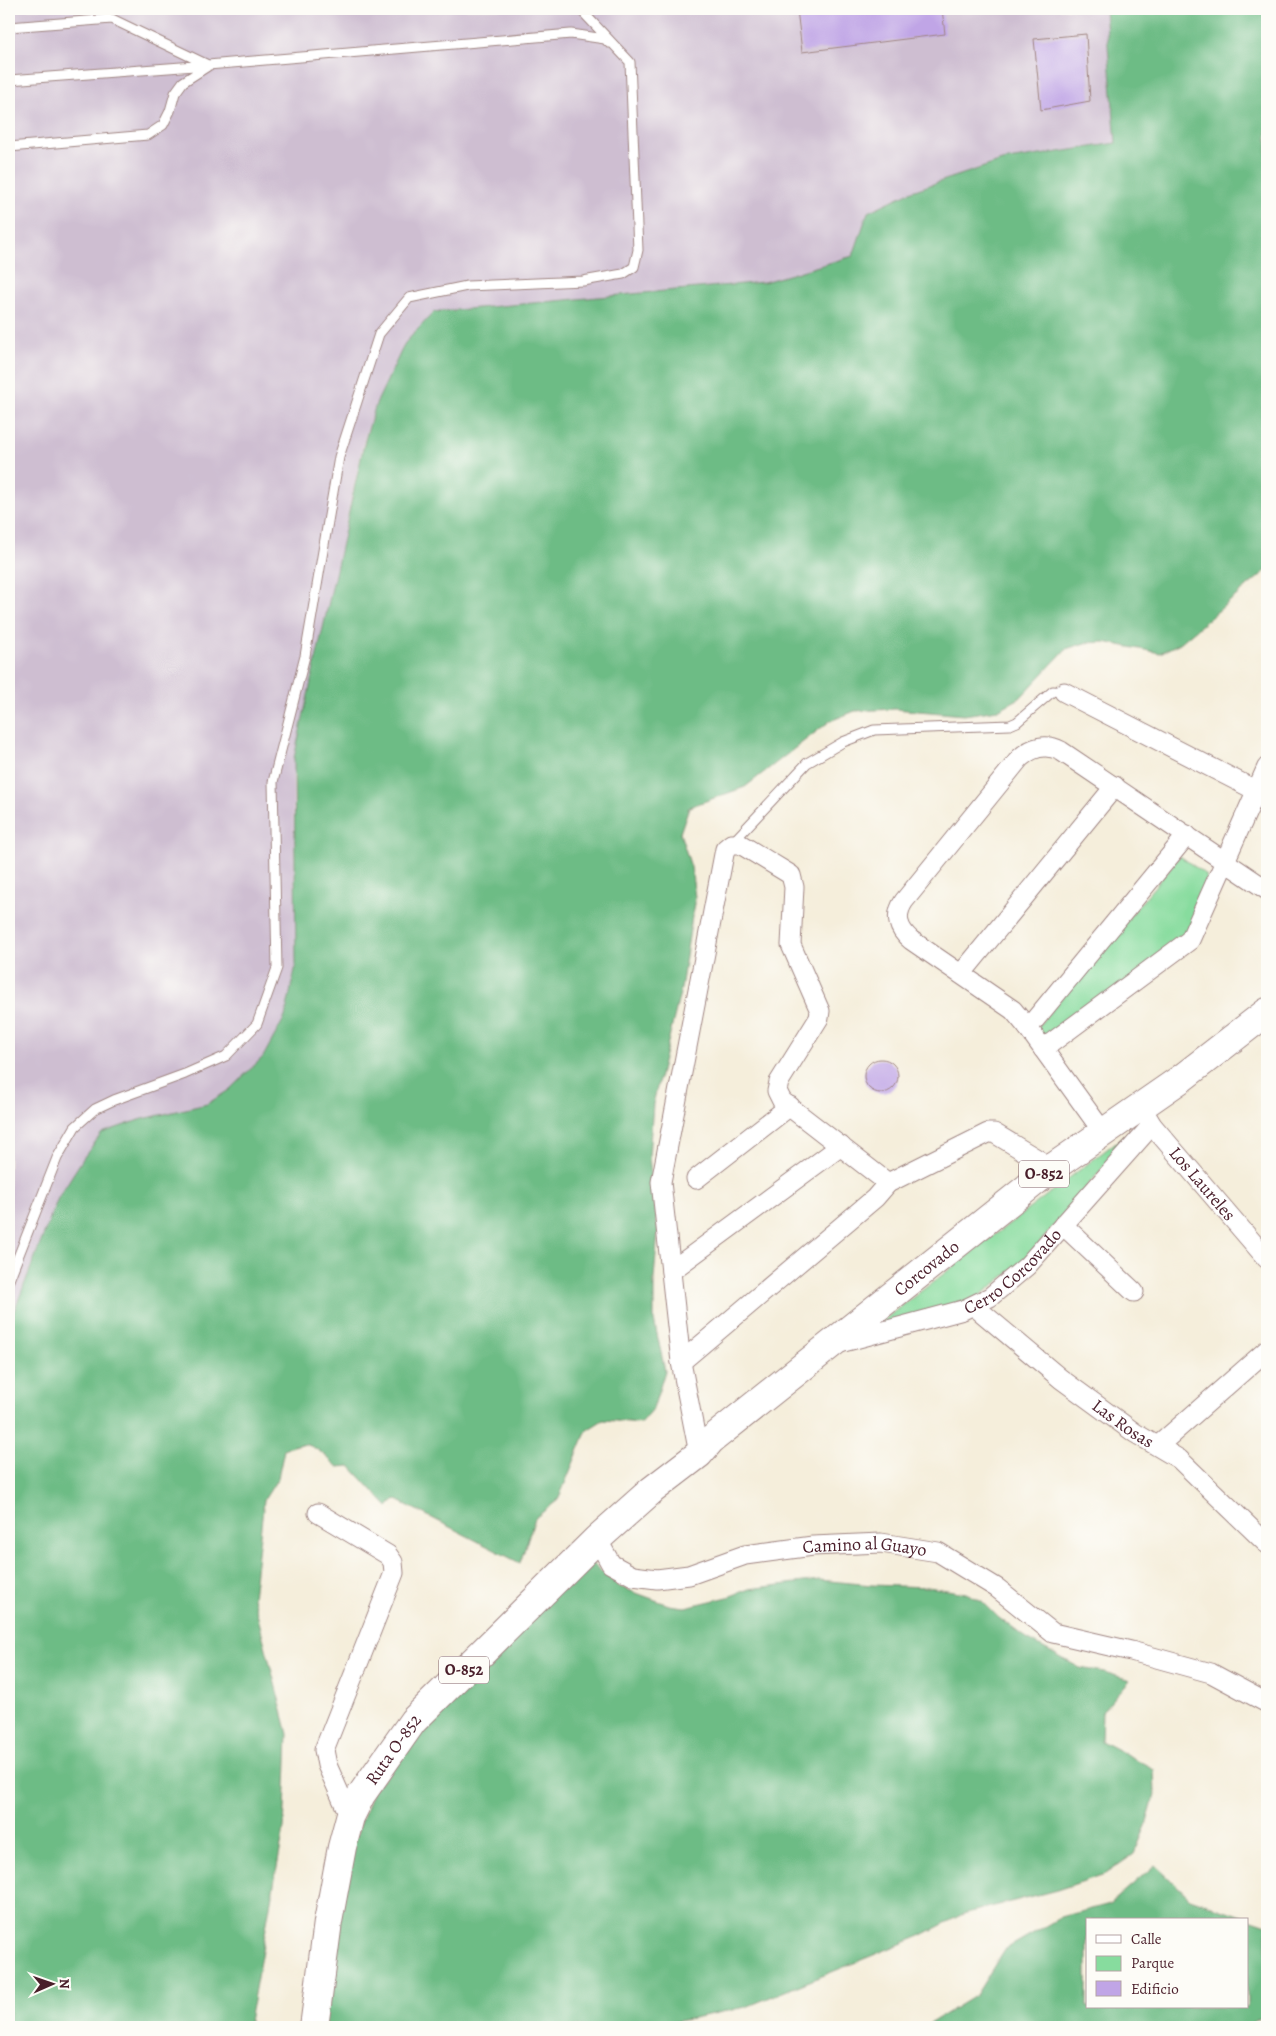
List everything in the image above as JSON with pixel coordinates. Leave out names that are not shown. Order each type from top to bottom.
[{"type":"main road","name":"Corcovado","points":[[597,1538],[652,1490],[699,1454],[711,1440],[1052,1168],[1103,1132],[1146,1115],[1182,1078],[1267,1012]]},
{"type":"main road","name":"Ruta O-852","points":[[314,2027],[328,1922],[342,1846],[350,1817],[361,1795],[413,1721],[597,1538]]},
{"type":"street","points":[[1064,692],[1257,791]]},
{"type":"street","points":[[1103,1132],[1028,1028],[1006,1004],[906,936],[898,922],[898,911],[904,901],[1014,766],[1030,750],[1042,746],[1052,748],[1115,786],[1267,890]]},
{"type":"street","points":[[1043,1049],[1190,940],[1267,767]]},
{"type":"street","points":[[962,973],[1115,786]]},
{"type":"street","points":[[1028,1028],[1187,835]]},
{"type":"street","points":[[699,1454],[681,1362],[661,1182],[725,849],[731,844],[740,844],[791,875],[793,880],[791,945],[820,1011],[819,1018],[777,1087],[782,1100],[888,1183]]},
{"type":"street","points":[[696,1179],[790,1106]]},
{"type":"street","name":"Cerro Corcovado","points":[[828,1347],[974,1306],[990,1297],[1017,1277],[1063,1225],[1146,1115]]},
{"type":"street","name":"Los Laureles","points":[[1146,1115],[1267,1260]]},
{"type":"street","points":[[681,1362],[875,1198],[888,1183],[988,1133],[994,1133],[1052,1168]]},
{"type":"street","points":[[671,1271],[841,1146]]},
{"type":"street","points":[[1063,1225],[1134,1292]]},
{"type":"street","name":"Las Rosas","points":[[974,1306],[1061,1379],[1135,1433],[1158,1445],[1194,1472],[1267,1544]]},
{"type":"street","points":[[1158,1445],[1267,1350]]},
{"type":"street","points":[[318,1513],[388,1555],[393,1562],[394,1573],[324,1750],[327,1765],[350,1817]]},
{"type":"street","name":"Camino al Guayo","points":[[597,1538],[612,1564],[633,1576],[657,1579],[689,1575],[745,1555],[813,1546],[881,1543],[938,1552],[997,1588],[1054,1633],[1131,1650],[1211,1673],[1267,1703]]},
{"type":"lane","points":[[9,1280],[57,1158],[75,1127],[95,1109],[114,1100],[185,1074],[226,1056],[256,1024],[277,968],[273,782],[305,656],[339,457],[379,334],[409,298],[467,286],[583,281],[623,274],[634,267],[638,250],[630,62],[580,9]]},
{"type":"lane","points":[[9,27],[112,19],[208,65]]},
{"type":"lane","points":[[9,80],[571,34],[605,39],[630,62]]},
{"type":"lane","points":[[9,147],[148,135],[163,125],[170,111],[174,93],[183,82],[208,65]]},
{"type":"lane","points":[[731,844],[807,763],[843,742],[874,730],[1010,725],[1017,722],[1053,692],[1064,692]]},
{"type":"shaded area","points":[[9,9],[1105,9],[1116,143],[1002,161],[912,191],[868,212],[853,256],[764,282],[434,312],[405,343],[376,404],[364,440],[349,508],[293,776],[296,965],[285,1017],[263,1057],[229,1090],[207,1104],[139,1120],[58,1198],[9,1324]]},
{"type":"green space","points":[[1105,9],[1267,9],[1267,570],[1180,643],[1160,653],[1104,642],[1085,643],[1066,649],[1020,698],[998,710],[964,715],[895,709],[855,711],[830,721],[745,787],[689,807],[680,833],[691,867],[695,897],[681,989],[653,1104],[649,1157],[658,1232],[654,1278],[654,1320],[665,1371],[653,1409],[641,1423],[603,1420],[587,1430],[558,1500],[535,1518],[520,1563],[395,1499],[388,1507],[350,1466],[338,1467],[313,1447],[300,1444],[284,1450],[278,1478],[264,1500],[253,1598],[288,1734],[284,1829],[248,2027],[9,2027],[9,1324],[58,1198],[102,1133],[139,1120],[207,1104],[229,1090],[263,1057],[285,1017],[296,965],[294,758],[365,440],[376,404],[405,343],[434,312],[764,282],[853,256],[868,212],[912,191],[1002,161],[1116,143]]},
{"type":"green space","points":[[1180,856],[1206,875],[1208,886],[1183,943],[1049,1041],[1039,1032],[1039,1025]]},
{"type":"green space","points":[[1128,1133],[1128,1138],[1024,1261],[973,1301],[873,1328]]},
{"type":"green space","points":[[589,1561],[620,1587],[669,1605],[685,1607],[728,1597],[749,1589],[819,1580],[872,1585],[928,1587],[966,1593],[982,1601],[999,1618],[1027,1639],[1080,1668],[1104,1672],[1130,1680],[1102,1712],[1101,1741],[1154,1769],[1155,1794],[1146,1826],[1134,1854],[1105,1874],[1057,1890],[963,1914],[920,1936],[746,2007],[650,2027],[311,2027],[320,1938],[372,1792],[417,1740],[459,1684]]},
{"type":"green space","points":[[1155,1865],[1190,1898],[1247,1918],[1086,1918],[1086,2008],[1248,2008],[1248,1918],[1267,1925],[1267,2013],[1245,2027],[924,2027],[976,1995],[1004,1950],[1061,1917],[1110,1904]]},
{"type":"building","points":[[797,9],[942,9],[945,34],[802,52]]},
{"type":"building","points":[[1086,34],[1090,101],[1041,110],[1034,39]]},
{"type":"building","points":[[881,1059],[888,1060],[893,1064],[897,1069],[897,1083],[893,1088],[888,1092],[881,1093],[874,1092],[869,1088],[865,1083],[864,1076],[865,1069],[869,1064],[874,1060]]}]
